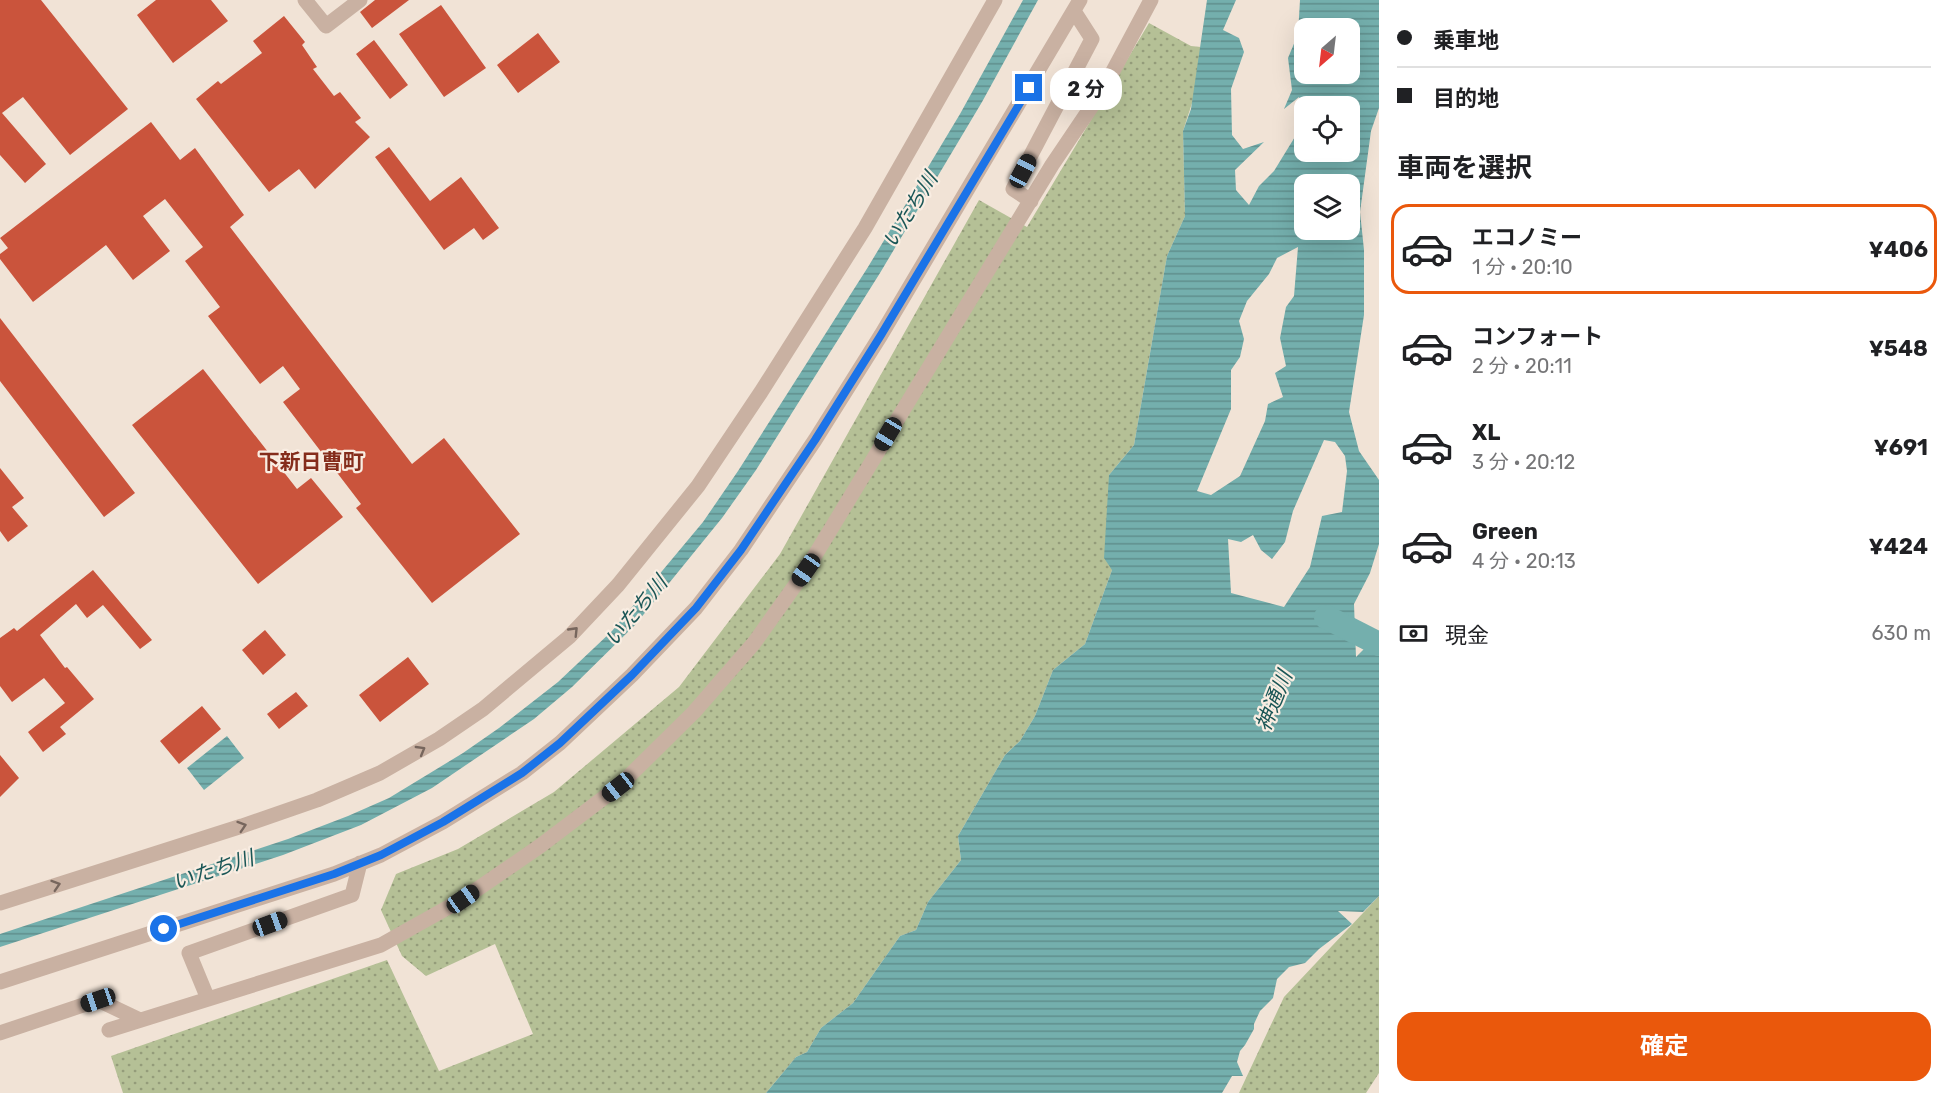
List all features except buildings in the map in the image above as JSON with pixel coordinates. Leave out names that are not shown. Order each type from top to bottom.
[{"type":"street","points":[[305,0],[326,26],[360,0]]},
{"type":"street","points":[[0,903],[252,823],[317,800],[380,773],[439,740],[483,709],[569,637],[618,585],[668,525],[698,486],[755,401],[865,228],[995,0]]},
{"type":"street","points":[[109,1030],[381,945],[463,899],[540,846],[618,787],[694,712],[760,634],[806,570],[1031,201],[1104,88],[1151,0]]},
{"type":"street","points":[[1031,201],[1013,189],[1092,39],[1077,6]]},
{"type":"street","points":[[0,982],[334,874],[381,855],[443,822],[522,773],[560,743],[632,675],[696,608],[741,550],[815,440],[916,278],[1077,6]]},
{"type":"street","points":[[208,999],[189,953],[352,895],[360,863]]},
{"type":"street","points":[[0,1033],[98,1000],[140,1020]]},
{"type":"green space","points":[[1149,23],[1191,46],[1201,47],[1193,100],[1183,131],[1185,216],[1167,256],[1134,445],[1109,475],[1112,570],[1085,644],[1053,670],[1035,716],[1020,741],[1005,755],[958,836],[961,860],[928,902],[916,930],[900,936],[853,1003],[821,1028],[807,1052],[796,1057],[766,1093],[123,1093],[111,1056],[387,960],[439,1071],[533,1034],[495,944],[426,976],[402,956],[381,910],[396,874],[458,849],[554,792],[679,687],[780,554],[979,200],[1027,227]]},
{"type":"green space","points":[[1379,896],[1379,1073],[1366,1093],[1239,1093],[1284,997]]},
{"type":"water","name":"いたち川","points":[[1023,0],[1038,0],[982,102],[880,273],[756,470],[722,518],[635,625],[572,687],[534,719],[432,788],[361,825],[283,855],[0,947],[0,934],[288,839],[389,798],[463,753],[558,682],[612,631],[703,522],[738,471],[868,267],[960,114]]},
{"type":"water","name":"神通川","points":[[1207,0],[1236,0],[1223,30],[1239,38],[1244,52],[1231,89],[1232,135],[1243,149],[1264,142],[1235,170],[1236,190],[1249,205],[1259,186],[1274,171],[1294,138],[1294,162],[1360,162],[1360,96],[1294,96],[1294,101],[1284,109],[1292,90],[1288,58],[1294,44],[1294,84],[1360,84],[1360,18],[1299,18],[1300,0],[1379,0],[1379,108],[1371,131],[1360,212],[1364,250],[1364,315],[1349,412],[1359,451],[1379,480],[1379,544],[1370,573],[1354,604],[1356,657],[1379,634],[1379,896],[1363,912],[1338,911],[1352,924],[1319,949],[1305,963],[1289,967],[1277,979],[1273,998],[1260,1011],[1254,1029],[1240,1051],[1237,1062],[1243,1076],[1232,1076],[1222,1093],[766,1093],[796,1057],[807,1052],[821,1028],[853,1003],[900,936],[916,930],[928,902],[961,860],[958,836],[1005,755],[1020,741],[1035,716],[1053,670],[1085,644],[1112,570],[1104,558],[1109,475],[1134,445],[1167,256],[1185,216],[1183,131],[1191,109]],"holes":[[[1298,247],[1294,296],[1286,307],[1280,338],[1286,366],[1275,373],[1283,397],[1268,404],[1265,421],[1240,476],[1211,495],[1197,491],[1231,409],[1231,370],[1240,357],[1244,339],[1239,321],[1247,301],[1269,274],[1277,258]],[[1324,440],[1335,442],[1345,456],[1347,471],[1342,512],[1322,516],[1310,567],[1284,607],[1231,593],[1228,539],[1241,542],[1253,535],[1261,550],[1272,559],[1285,542],[1293,511]]]},
{"type":"water","points":[[227,736],[244,758],[204,790],[187,768]]},
{"type":"waterway","points":[[1326,617],[1379,644]]},
{"type":"district","name":"下新日曹町","points":[[311,462]]},
{"type":"route","points":[[164,929],[334,874],[381,855],[443,822],[522,773],[560,743],[632,675],[696,608],[741,550],[815,440],[881,335],[1029,88]]}]
